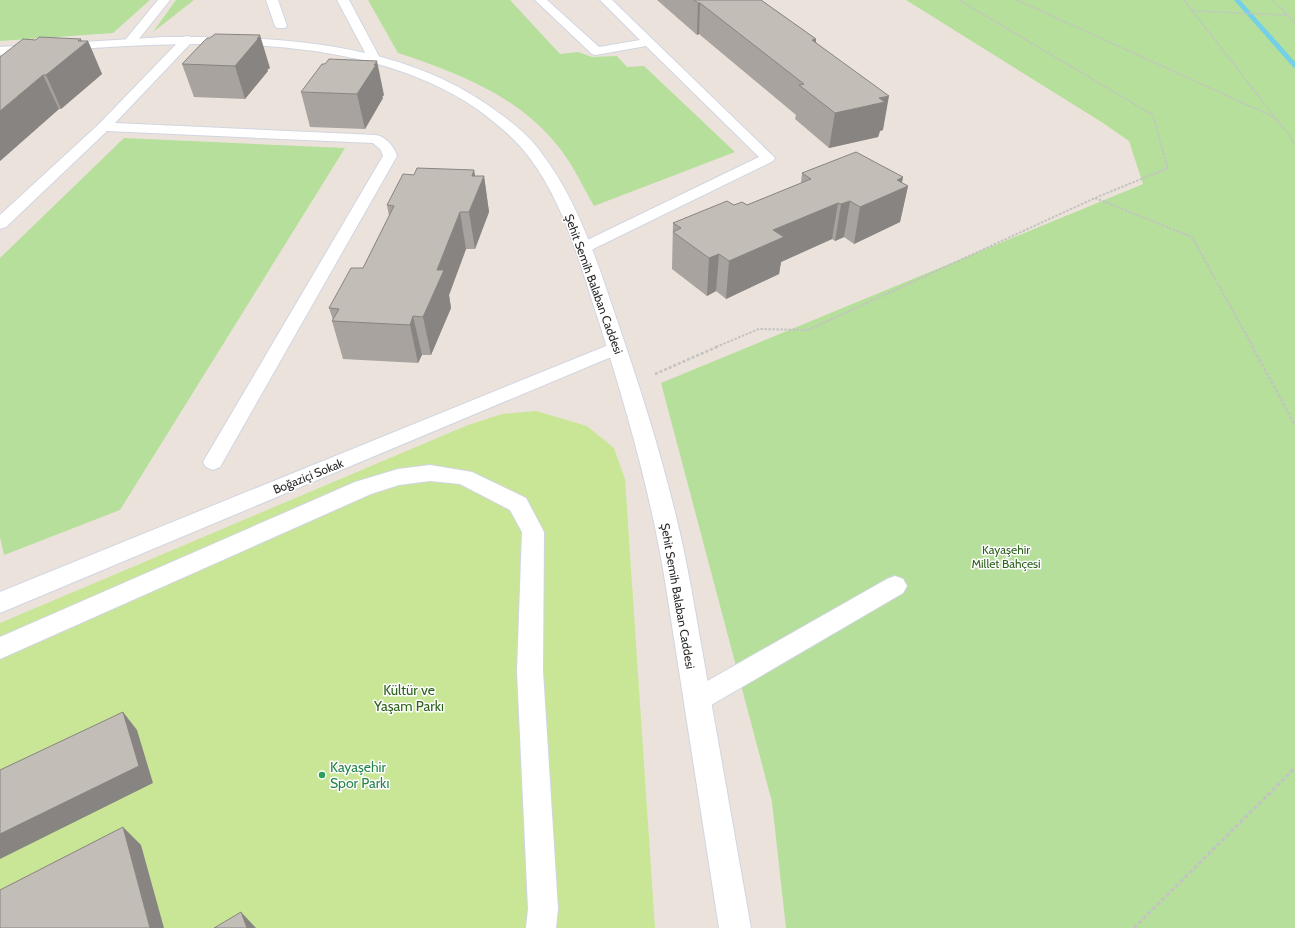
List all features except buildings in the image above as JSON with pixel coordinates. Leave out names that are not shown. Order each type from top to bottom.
[{"type":"street","points":[[130,42],[164,0]]},
{"type":"street","name":"Şehit Semih Balaban Caddesi","points":[[0,51],[130,42],[187,40],[254,42],[318,48],[375,60],[437,81],[455,90],[502,121],[533,152],[562,197],[583,248],[628,385],[646,446],[672,552],[735,928]]},
{"type":"street","name":"Boğaziçi Sokak","points":[[0,603],[616,348]]},
{"type":"lane","points":[[272,0],[281,26]]},
{"type":"lane","points":[[343,0],[375,60]]},
{"type":"lane","points":[[541,0],[596,50],[649,42]]},
{"type":"lane","points":[[583,248],[768,158],[606,0]]},
{"type":"lane","points":[[0,224],[104,127],[187,40]]},
{"type":"lane","points":[[104,127],[376,139],[387,147],[389,151],[390,156],[213,462]]},
{"type":"lane","points":[[0,648],[363,488],[398,477],[430,473],[464,477],[498,493],[518,504],[533,532],[530,671],[543,909],[541,928]]},
{"type":"lane","points":[[697,700],[895,586]]},
{"type":"path","points":[[628,385],[759,329],[808,330],[1095,198],[1168,168],[1153,115],[959,0]]},
{"type":"path","points":[[1017,0],[1276,118]]},
{"type":"path","points":[[1184,0],[1295,143]]},
{"type":"path","points":[[1273,0],[1295,23]]},
{"type":"path","points":[[1192,11],[1287,15]]},
{"type":"path","points":[[1095,198],[1192,238],[1295,425]]},
{"type":"path","points":[[1134,928],[1295,768]]},
{"type":"green space","points":[[0,0],[150,0],[113,33],[0,41]]},
{"type":"green space","points":[[176,0],[194,0],[153,32]]},
{"type":"green space","points":[[368,0],[510,0],[560,54],[578,52],[592,57],[617,56],[627,67],[644,66],[735,152],[594,206],[566,157],[545,131],[508,101],[487,89],[444,69],[398,53]]},
{"type":"green space","name":"Kayaşehir Millet Bahçesi","points":[[906,0],[1295,0],[1295,928],[786,928],[772,802],[661,383],[1143,184],[1129,141],[1103,123]]},
{"type":"green space","points":[[124,138],[345,148],[120,510],[4,555],[0,537],[0,258]]},
{"type":"green space","name":"Kayaşehir Spor Parkı","points":[[536,411],[587,426],[614,448],[625,479],[655,928],[0,928],[0,623],[468,425],[502,414]]},
{"type":"waterway","points":[[1237,0],[1295,66]]},
{"type":"place","name":"Kayaşehir Spor Parkı","points":[[322,775]]},
{"type":"park label","name":"Kültür ve Yaşam Parkı","points":[[409,698]]}]
